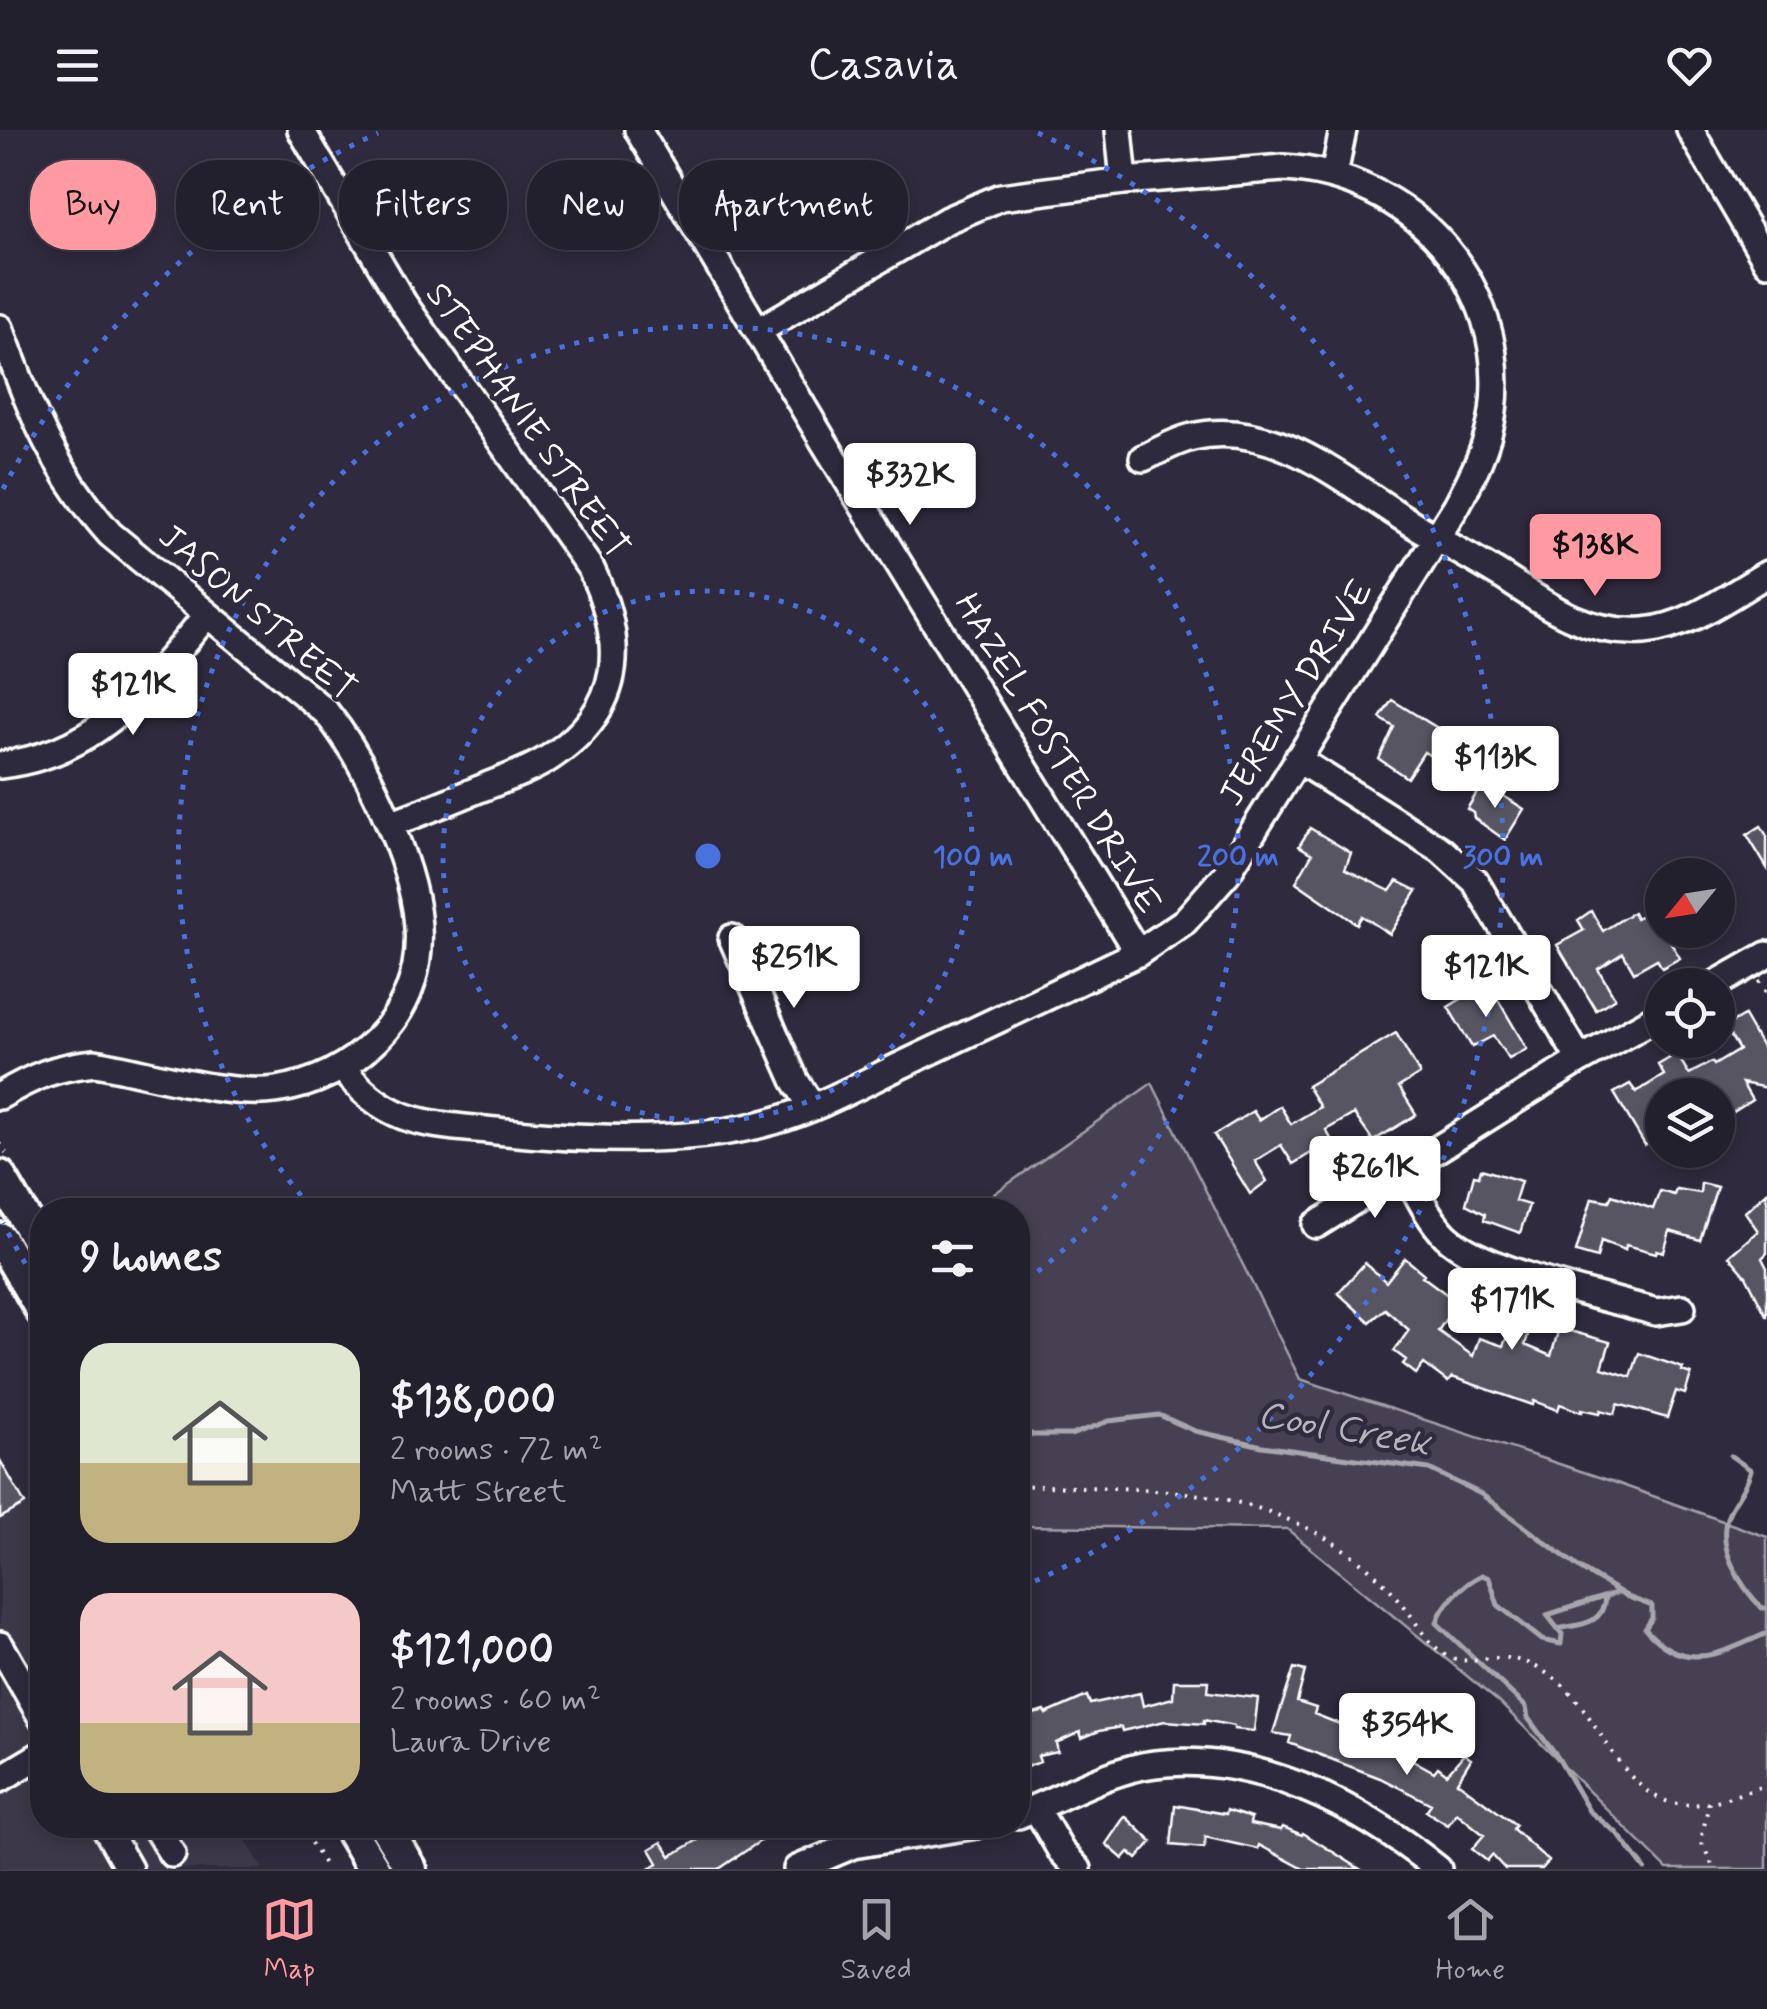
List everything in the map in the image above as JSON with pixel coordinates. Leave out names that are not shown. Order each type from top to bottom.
[{"type":"main road","points":[[0,1176],[30,1228]]},
{"type":"main road","points":[[2,1243],[30,1291]]},
{"type":"main road","points":[[355,1838],[374,1869]]},
{"type":"main road","points":[[392,1838],[411,1869]]},
{"type":"street","name":"STEPHANIE STREET","points":[[301,130],[404,304],[591,568],[613,627],[611,682],[602,705],[573,740],[531,768],[390,824]]},
{"type":"street","name":"HAZEL FOSTER DRIVE","points":[[638,130],[1138,952]]},
{"type":"street","points":[[1118,130],[1124,182]]},
{"type":"street","points":[[1334,175],[1343,130]]},
{"type":"street","points":[[1690,130],[1767,262]]},
{"type":"street","name":"JEREMY DRIVE","points":[[342,1067],[375,1104],[434,1124],[561,1138],[622,1138],[744,1128],[812,1107],[1138,952],[1184,921],[1227,874],[1476,470],[1493,412],[1492,344],[1482,311],[1446,248],[1395,202],[1365,186],[1334,175],[1283,168],[1000,197],[975,206],[758,332]]},
{"type":"street","name":"JASON STREET","points":[[0,328],[47,447],[65,478],[110,534],[326,712],[359,757],[416,893],[420,926],[416,960],[400,1007],[384,1031],[363,1053],[342,1067],[295,1087],[251,1092],[95,1063],[35,1075],[0,1096]]},
{"type":"street","points":[[1143,458],[1192,437],[1238,434],[1262,439],[1314,461],[1558,612],[1600,629],[1647,630],[1669,626],[1767,574]]},
{"type":"street","points":[[0,765],[60,751],[114,718],[147,686],[207,615]]},
{"type":"street","points":[[1296,759],[1441,850],[1467,873],[1488,900],[1580,1060]]},
{"type":"street","points":[[732,938],[795,1080],[812,1107]]},
{"type":"street","points":[[1735,973],[1767,955]]},
{"type":"street","points":[[1316,1224],[1645,1024]]},
{"type":"street","points":[[1405,1171],[1445,1235],[1489,1262],[1656,1312],[1682,1308]]},
{"type":"street","points":[[0,1645],[30,1697]]},
{"type":"street","points":[[0,1779],[30,1761]]},
{"type":"street","points":[[1030,1811],[1153,1764],[1220,1765],[1260,1774],[1337,1801],[1400,1838],[1438,1869]]},
{"type":"street","points":[[1030,1815],[1078,1869]]},
{"type":"street","points":[[112,1838],[130,1869]]},
{"type":"street","points":[[162,1838],[172,1854]]},
{"type":"street","points":[[796,1869],[853,1845],[896,1838]]},
{"type":"path","points":[[1030,1484],[1186,1491],[1252,1505],[1290,1520],[1353,1554],[1390,1589],[1448,1658],[1512,1658],[1556,1680],[1594,1722],[1639,1788],[1674,1802],[1698,1805],[1767,1785]]},
{"type":"path","points":[[1709,1802],[1701,1841],[1714,1869]]},
{"type":"path","points":[[308,1838],[327,1869]]},
{"type":"shaded area","points":[[1152,1083],[1300,1379],[1611,1481],[1767,1537],[1767,1869],[1667,1869],[1500,1703],[1287,1529],[1030,1526],[1030,1198],[988,1198]]},
{"type":"shaded area","points":[[0,1460],[30,1509],[30,1838],[245,1838],[263,1869],[0,1869]]},
{"type":"building","points":[[1392,700],[1439,729],[1434,737],[1445,743],[1436,759],[1424,752],[1407,778],[1379,759],[1394,727],[1380,718]]},
{"type":"building","points":[[1483,783],[1524,809],[1505,840],[1467,809]]},
{"type":"building","points":[[1761,826],[1767,836],[1767,868],[1747,835]]},
{"type":"building","points":[[1310,828],[1351,853],[1345,869],[1390,891],[1397,881],[1417,891],[1390,934],[1362,916],[1357,924],[1296,882],[1312,854],[1299,846]]},
{"type":"building","points":[[1591,911],[1603,931],[1633,912],[1636,918],[1645,913],[1645,948],[1674,948],[1680,958],[1662,968],[1657,959],[1634,972],[1623,953],[1598,969],[1615,998],[1596,1010],[1557,945],[1584,930],[1578,920]]},
{"type":"building","points":[[1484,976],[1527,1049],[1509,1059],[1493,1036],[1472,1047],[1448,1007],[1474,991],[1471,985]]},
{"type":"building","points":[[1744,1016],[1767,1056],[1767,1088],[1742,1083],[1752,1100],[1735,1111],[1735,1078],[1659,1078],[1664,1075],[1658,1065],[1670,1058],[1679,1058],[1689,1074],[1712,1062],[1714,1065],[1735,1058],[1739,1050],[1735,1043],[1735,1021]]},
{"type":"building","points":[[1396,1033],[1420,1074],[1399,1087],[1416,1114],[1373,1141],[1354,1114],[1326,1130],[1341,1156],[1325,1165],[1316,1150],[1293,1164],[1281,1145],[1255,1161],[1267,1181],[1250,1194],[1214,1135],[1253,1111],[1259,1120],[1280,1106],[1291,1124],[1320,1107],[1307,1086]]},
{"type":"building","points":[[1630,1084],[1636,1092],[1645,1087],[1645,1145],[1614,1093]]},
{"type":"building","points":[[1481,1169],[1521,1181],[1515,1201],[1529,1205],[1520,1233],[1484,1220],[1485,1214],[1466,1204],[1474,1175],[1479,1176]]},
{"type":"building","points":[[1701,1183],[1717,1187],[1700,1240],[1670,1231],[1664,1252],[1626,1245],[1625,1250],[1601,1241],[1597,1258],[1576,1252],[1592,1198],[1609,1201],[1612,1195],[1653,1209],[1660,1191],[1674,1195],[1676,1189],[1700,1193]]},
{"type":"building","points":[[1767,1192],[1767,1253],[1762,1258],[1767,1268],[1767,1317],[1746,1276],[1729,1256],[1758,1231],[1745,1212]]},
{"type":"building","points":[[1405,1258],[1457,1302],[1438,1331],[1473,1356],[1479,1338],[1503,1346],[1514,1320],[1531,1325],[1525,1345],[1551,1356],[1559,1328],[1610,1342],[1602,1368],[1631,1377],[1639,1353],[1683,1368],[1691,1374],[1685,1394],[1676,1391],[1667,1418],[1618,1404],[1615,1414],[1601,1410],[1582,1412],[1560,1404],[1558,1410],[1534,1401],[1533,1405],[1452,1377],[1448,1382],[1424,1364],[1416,1374],[1394,1351],[1409,1330],[1385,1309],[1370,1322],[1338,1293],[1365,1263],[1386,1282]]},
{"type":"building","points":[[0,1460],[25,1504],[0,1518]]},
{"type":"building","points":[[1294,1668],[1305,1671],[1297,1702],[1316,1708],[1314,1714],[1370,1736],[1434,1772],[1438,1767],[1447,1774],[1464,1754],[1471,1759],[1457,1782],[1516,1825],[1513,1829],[1549,1861],[1542,1869],[1505,1869],[1492,1855],[1487,1861],[1472,1849],[1484,1835],[1457,1813],[1448,1825],[1426,1811],[1431,1804],[1380,1778],[1289,1743],[1291,1736],[1273,1733]]},
{"type":"building","points":[[1174,1681],[1209,1681],[1208,1692],[1258,1698],[1254,1731],[1204,1720],[1204,1724],[1165,1721],[1122,1731],[1121,1727],[1082,1738],[1080,1732],[1056,1743],[1058,1752],[1038,1756],[1040,1762],[1030,1766],[1030,1715],[1045,1711],[1046,1714],[1087,1696],[1090,1704],[1140,1693],[1143,1706],[1173,1698]]},
{"type":"building","points":[[1175,1805],[1226,1814],[1227,1810],[1251,1818],[1250,1824],[1303,1833],[1360,1869],[1304,1869],[1259,1845],[1258,1849],[1205,1837],[1204,1848],[1171,1845]]},
{"type":"building","points":[[1125,1816],[1152,1842],[1137,1859],[1129,1852],[1123,1859],[1106,1844]]},
{"type":"building","points":[[701,1838],[765,1838],[719,1869],[649,1869],[658,1863],[650,1849],[662,1842],[671,1856]]},
{"type":"waterway","name":"Cool Creek","points":[[1030,1433],[1071,1435],[1109,1421],[1159,1415],[1195,1431],[1262,1446],[1429,1469],[1481,1494],[1581,1569],[1628,1597],[1652,1606],[1652,1618],[1645,1629],[1674,1652],[1688,1656],[1718,1653],[1767,1633]]},
{"type":"waterway","name":"Cool Creek","points":[[1731,1456],[1751,1470],[1725,1525],[1727,1552],[1746,1589],[1762,1608],[1767,1608]]},
{"type":"waterway","points":[[1619,1592],[1547,1615],[1562,1634],[1561,1644],[1542,1640],[1498,1605],[1489,1578],[1482,1575],[1455,1595],[1437,1623],[1526,1707],[1528,1718],[1558,1758],[1589,1811],[1617,1833],[1645,1869]]},
{"type":"waterway","points":[[1557,1629],[1595,1619],[1605,1598]]}]
